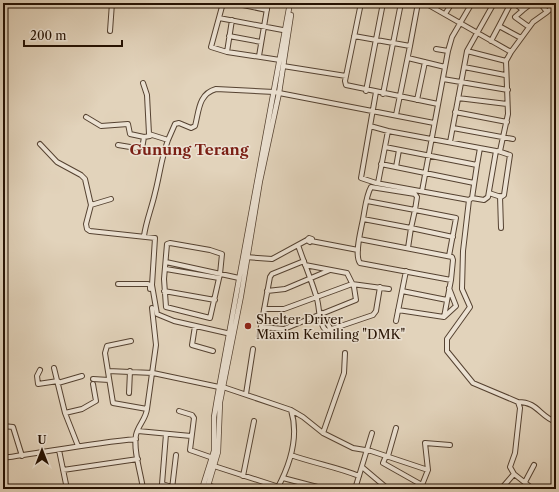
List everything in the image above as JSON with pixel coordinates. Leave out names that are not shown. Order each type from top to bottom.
[{"type":"street","points":[[110,31],[112,3]]},
{"type":"street","points":[[223,3],[212,47],[226,52],[280,60]]},
{"type":"street","points":[[236,3],[267,10]]},
{"type":"street","points":[[259,56],[268,3]]},
{"type":"street","points":[[202,489],[213,458],[221,387],[276,93],[280,60],[292,3]]},
{"type":"street","points":[[361,3],[346,76],[346,85],[366,91],[438,104]]},
{"type":"street","points":[[366,91],[383,3]]},
{"type":"street","points":[[383,94],[401,3]]},
{"type":"street","points":[[396,115],[418,3]]},
{"type":"street","points":[[425,3],[432,4],[445,14],[511,52]]},
{"type":"street","points":[[445,14],[452,3]]},
{"type":"street","points":[[422,191],[448,51],[460,23],[472,3]]},
{"type":"street","points":[[450,142],[467,51],[476,32],[494,3]]},
{"type":"street","points":[[491,40],[512,3],[523,10]]},
{"type":"street","points":[[515,17],[532,3]]},
{"type":"street","points":[[540,3],[547,12]]},
{"type":"street","points":[[376,92],[360,176],[363,179],[422,191],[470,199],[486,200],[507,122],[508,90],[505,74],[506,61],[529,27],[556,4]]},
{"type":"street","points":[[506,13],[515,17],[529,27]]},
{"type":"street","points":[[219,18],[287,31]]},
{"type":"street","points":[[226,52],[232,20]]},
{"type":"street","points":[[499,26],[521,38]]},
{"type":"street","points":[[276,93],[283,66],[287,31]]},
{"type":"street","points":[[229,36],[261,42]]},
{"type":"street","points":[[354,36],[410,46]]},
{"type":"street","points":[[436,49],[448,51]]},
{"type":"street","points":[[467,51],[506,61]]},
{"type":"street","points":[[408,58],[445,67]]},
{"type":"street","points":[[417,100],[425,62]]},
{"type":"street","points":[[283,66],[346,76]]},
{"type":"street","points":[[464,67],[505,74]]},
{"type":"street","points":[[443,79],[508,90]]},
{"type":"street","points":[[143,83],[147,95],[150,136]]},
{"type":"street","points":[[144,236],[160,164],[175,124],[179,123],[191,128],[195,126],[197,113],[202,99],[208,91],[216,89],[240,89],[276,93],[328,104],[373,110],[434,123]]},
{"type":"street","points":[[458,98],[507,104]]},
{"type":"street","points":[[455,112],[507,122]]},
{"type":"street","points":[[86,117],[101,126],[128,124],[130,134],[168,140]]},
{"type":"street","points":[[370,126],[388,131],[498,151],[510,155],[504,195],[500,196],[488,193]]},
{"type":"street","points":[[453,128],[513,139]]},
{"type":"street","points":[[378,183],[388,131]]},
{"type":"street","points":[[118,145],[142,149],[144,137]]},
{"type":"street","points":[[40,144],[57,162],[81,175],[85,179],[91,205],[86,224],[87,229],[90,231],[144,236],[154,238],[156,240],[152,285],[156,313],[162,318],[232,334]]},
{"type":"street","points":[[385,147],[477,165]]},
{"type":"street","points":[[480,148],[470,199],[463,251],[462,289],[470,307],[447,339],[446,348],[459,368],[473,383],[518,402],[534,405],[545,416],[556,422]]},
{"type":"street","points":[[396,167],[399,150]]},
{"type":"street","points":[[381,164],[474,183]]},
{"type":"street","points":[[408,248],[417,196],[411,193],[372,187],[369,192],[359,239],[357,257],[360,263],[451,280]]},
{"type":"street","points":[[500,196],[501,228]]},
{"type":"street","points":[[91,205],[111,199]]},
{"type":"street","points":[[367,201],[456,218],[449,256]]},
{"type":"street","points":[[363,219],[453,237]]},
{"type":"street","points":[[359,239],[449,256],[453,260],[444,317]]},
{"type":"street","points":[[245,257],[272,259],[298,245],[309,241],[358,250]]},
{"type":"street","points":[[169,243],[210,250],[222,254],[220,276],[210,318],[167,308],[164,291],[166,269],[167,244],[169,243]]},
{"type":"street","points":[[298,245],[321,314],[331,330],[373,315],[376,311],[380,288]]},
{"type":"street","points":[[232,334],[239,278],[245,257]]},
{"type":"street","points":[[166,262],[220,276]]},
{"type":"street","points":[[259,337],[267,291],[272,274],[304,263],[330,270],[346,272],[352,284],[356,298],[355,301],[284,329],[261,327]]},
{"type":"street","points":[[192,268],[192,273]]},
{"type":"street","points":[[166,269],[239,278]]},
{"type":"street","points":[[267,291],[281,290],[310,280],[330,270]]},
{"type":"street","points":[[396,321],[406,271]]},
{"type":"street","points":[[118,284],[126,283],[150,285],[156,345],[146,417],[138,430],[136,439],[138,460],[144,489]]},
{"type":"street","points":[[264,309],[284,309],[352,284],[389,289]]},
{"type":"street","points":[[444,317],[456,306],[449,288]]},
{"type":"street","points":[[164,291],[215,300]]},
{"type":"street","points":[[402,291],[447,300]]},
{"type":"street","points":[[398,310],[444,317]]},
{"type":"street","points":[[195,326],[192,345],[213,351]]},
{"type":"street","points":[[131,341],[106,347],[113,403],[147,409]]},
{"type":"street","points":[[246,394],[253,349]]},
{"type":"street","points":[[323,433],[344,373],[345,353]]},
{"type":"street","points":[[54,368],[65,413],[78,446]]},
{"type":"street","points":[[40,370],[37,376],[38,384],[58,382],[82,376]]},
{"type":"street","points":[[108,371],[152,373],[221,387],[246,394],[291,410],[303,417],[323,433],[353,448],[387,456],[428,470]]},
{"type":"street","points":[[129,392],[130,371]]},
{"type":"street","points":[[65,413],[82,409],[96,401],[93,381],[109,380]]},
{"type":"street","points":[[518,402],[520,408],[515,454],[510,468],[514,474],[533,489]]},
{"type":"street","points":[[214,466],[278,488],[283,478],[290,455],[294,433],[294,419],[291,410]]},
{"type":"street","points":[[179,411],[192,415],[194,418],[190,450],[213,458]]},
{"type":"street","points":[[243,476],[254,421]]},
{"type":"street","points":[[3,426],[13,427],[22,456]]},
{"type":"street","points":[[396,428],[384,464],[421,487],[428,470],[425,443],[450,445]]},
{"type":"street","points":[[138,430],[191,436]]},
{"type":"street","points":[[216,433],[218,452],[207,487],[219,489]]},
{"type":"street","points":[[355,489],[372,433]]},
{"type":"street","points":[[166,434],[162,484],[172,488],[176,455]]},
{"type":"street","points":[[3,457],[22,456],[107,441],[136,439]]},
{"type":"street","points":[[58,450],[67,489]]},
{"type":"street","points":[[290,455],[314,463],[338,468],[359,476]]},
{"type":"street","points":[[63,470],[138,460]]},
{"type":"street","points":[[525,482],[534,465]]},
{"type":"street","points":[[362,467],[388,489]]},
{"type":"street","points":[[501,489],[514,474]]},
{"type":"street","points":[[283,478],[322,489]]},
{"type":"place","name":"Shelter Driver Maxim Kemiling \"DMK\"","points":[[248,326]]},
{"type":"district","name":"Gunung Terang","points":[[189,149]]}]
